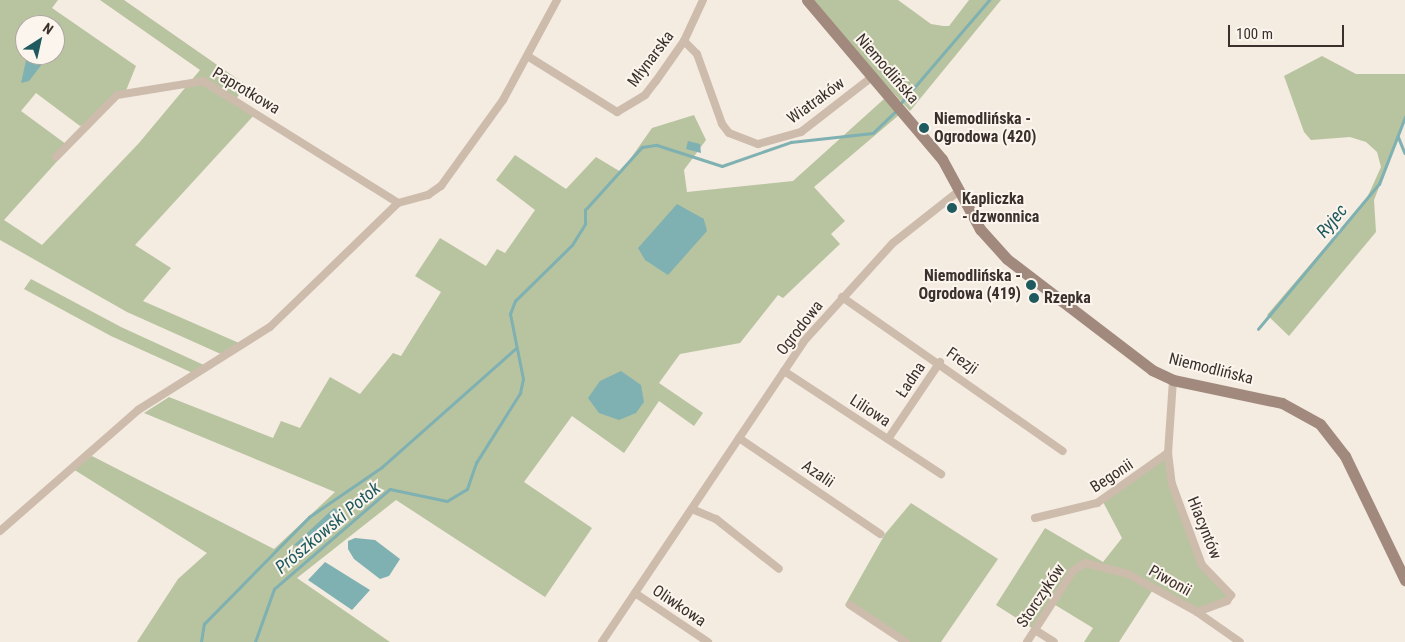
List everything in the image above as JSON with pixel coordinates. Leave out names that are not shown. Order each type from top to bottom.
[{"type":"main road","name":"Niemodlińska","points":[[807,0],[942,159],[980,229],[1007,259],[1138,361],[1173,380],[1276,402],[1320,424],[1345,456],[1405,580]]},
{"type":"street","points":[[0,531],[138,410],[270,327],[329,273],[398,203],[428,195],[444,182],[529,57],[556,0]]},
{"type":"street","name":"Młynarska","points":[[529,57],[613,113],[645,95],[684,42],[703,0]]},
{"type":"street","name":"Wiatraków","points":[[684,42],[697,54],[722,124],[729,133],[758,144],[801,132],[872,76]]},
{"type":"street","name":"Paprotkowa","points":[[56,157],[117,95],[203,80],[398,203]]},
{"type":"street","name":"Ogrodowa","points":[[602,642],[784,371],[842,297],[912,224],[960,190]]},
{"type":"street","name":"Frezji","points":[[842,297],[940,362],[1063,451]]},
{"type":"street","name":"Ładna","points":[[888,439],[940,362]]},
{"type":"street","name":"Liliowa","points":[[784,371],[941,474]]},
{"type":"street","points":[[1168,453],[1173,380]]},
{"type":"street","name":"Azalii","points":[[739,438],[880,534]]},
{"type":"street","name":"Begonii","points":[[1035,518],[1097,503],[1168,453]]},
{"type":"street","name":"Hiacyntów","points":[[1168,453],[1172,484],[1202,564],[1231,595],[1227,601],[1197,612]]},
{"type":"street","points":[[692,509],[716,519],[779,569]]},
{"type":"street","name":"Piwonii","points":[[1078,565],[1096,564],[1128,574],[1197,612],[1240,642]]},
{"type":"street","name":"Storczyków","points":[[1027,642],[1078,565]]},
{"type":"street","name":"Oliwkowa","points":[[635,593],[708,642]]},
{"type":"street","points":[[850,605],[906,642]]},
{"type":"street","points":[[1035,630],[1054,642]]},
{"type":"green space","points":[[0,0],[58,0],[52,8],[62,15],[15,15],[15,65],[65,65],[65,17],[136,66],[125,93],[80,126],[36,93],[21,111],[70,147],[4,220],[42,245],[139,143],[200,70],[100,0],[124,0],[246,85],[236,99],[257,112],[135,245],[171,268],[143,301],[239,343],[223,355],[127,312],[0,240]]},
{"type":"green space","points":[[807,0],[898,0],[931,24],[949,26],[969,0],[1001,0],[910,111]]},
{"type":"green space","points":[[1322,56],[1356,74],[1405,74],[1405,120],[1374,200],[1376,232],[1289,336],[1267,315],[1367,198],[1381,167],[1377,152],[1366,142],[1350,137],[1311,140],[1304,132],[1284,76]]},
{"type":"green space","points":[[884,99],[899,115],[814,187],[845,221],[831,234],[840,244],[783,298],[778,295],[740,343],[680,354],[659,383],[703,413],[694,426],[659,401],[624,453],[572,416],[524,482],[592,528],[545,597],[396,500],[297,578],[390,642],[137,642],[178,579],[207,553],[73,469],[92,456],[274,549],[335,492],[144,413],[169,397],[273,438],[281,421],[300,428],[330,377],[360,394],[393,353],[401,356],[441,292],[415,276],[440,238],[486,266],[497,249],[505,253],[535,210],[496,180],[515,155],[566,189],[596,157],[621,172],[652,128],[694,115],[706,140],[684,170],[687,192],[793,181]],"holes":[[[704,219],[706,231],[689,250]]]},
{"type":"green space","points":[[31,279],[121,327],[206,366],[195,374],[111,336],[24,289]]},
{"type":"green space","points":[[1168,453],[1172,484],[1202,565],[1231,595],[1197,612],[1154,588],[1119,642],[1084,642],[1093,628],[1052,603],[1035,630],[996,605],[1045,528],[1103,562],[1122,538],[1102,500]]},
{"type":"green space","points":[[911,503],[998,559],[941,642],[902,642],[845,605],[885,534]]},
{"type":"water","points":[[25,65],[41,65],[29,81],[21,83]]},
{"type":"water","points":[[688,141],[700,144],[701,153],[686,149]]},
{"type":"water","points":[[677,204],[704,219],[707,231],[668,275],[645,260],[638,248]]},
{"type":"water","points":[[621,371],[641,385],[644,402],[636,413],[619,420],[599,413],[588,398],[600,381]]},
{"type":"water","points":[[334,508],[343,513],[331,528],[305,548],[294,545]]},
{"type":"water","points":[[355,538],[375,540],[400,559],[389,576],[380,579],[354,559],[348,549],[348,541]]},
{"type":"water","points":[[325,562],[370,590],[352,610],[308,580]]},
{"type":"waterway","name":"Prószkowski Potok","points":[[900,104],[989,0]]},
{"type":"waterway","name":"Prószkowski Potok","points":[[255,642],[274,589],[390,489],[447,501],[467,489],[476,463],[520,393],[523,379],[510,314],[515,301],[572,245],[585,224],[585,210],[642,147],[657,145],[722,166],[791,142],[873,133],[896,111]]},
{"type":"waterway","name":"Ryjec","points":[[1258,329],[1379,184],[1405,117]]},
{"type":"waterway","points":[[1398,136],[1405,153]]},
{"type":"waterway","points":[[201,642],[204,624],[309,517],[382,467],[516,348]]},
{"type":"place","name":"Niemodlińska - Ogrodowa (420)","points":[[924,128]]},
{"type":"place","name":"Kapliczka - dzwonnica","points":[[952,208]]},
{"type":"place","name":"Niemodlińska - Ogrodowa (419)","points":[[1031,285]]},
{"type":"place","name":"Rzepka","points":[[1034,298]]}]
